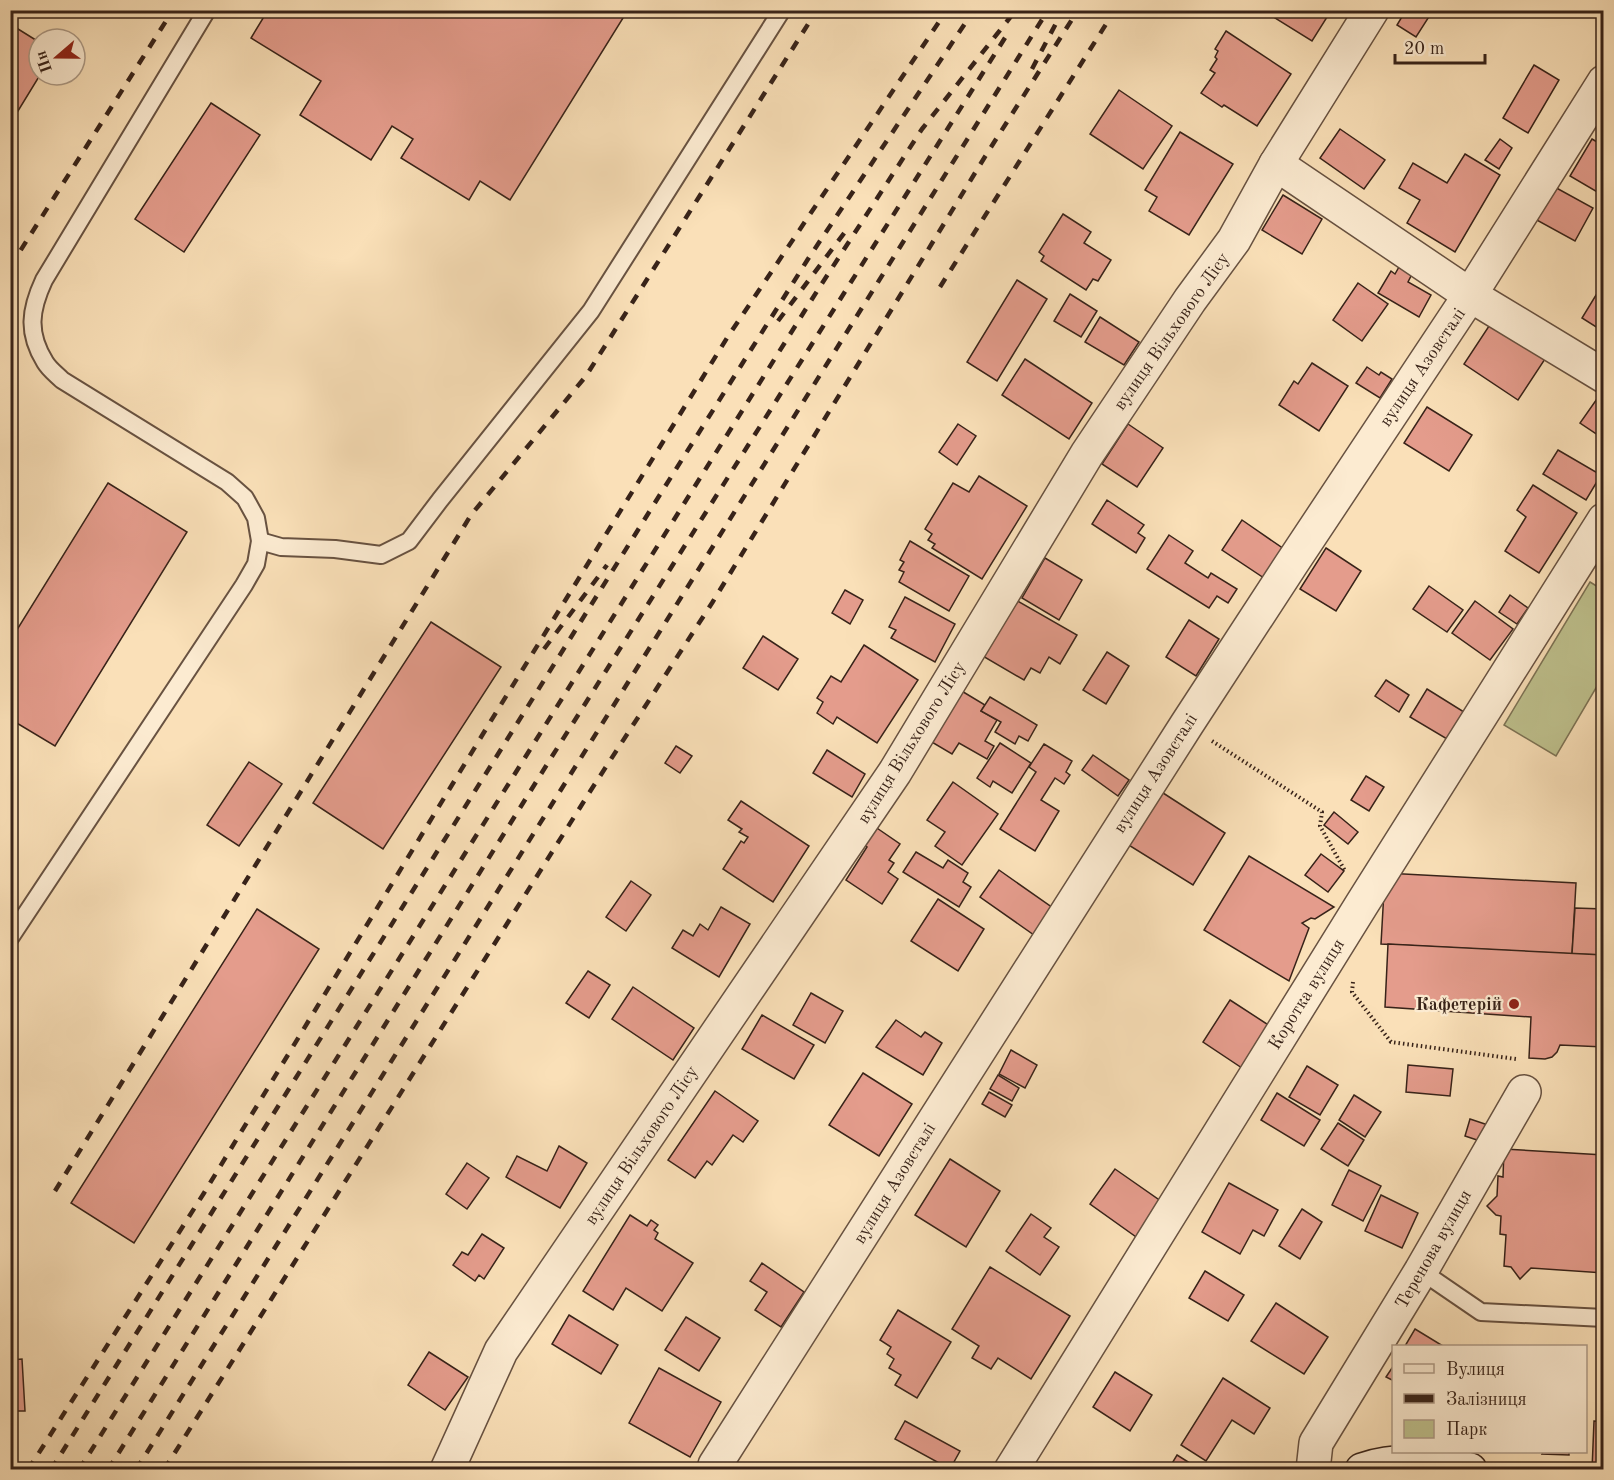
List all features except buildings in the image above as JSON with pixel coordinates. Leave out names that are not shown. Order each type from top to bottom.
[{"type":"street","name":"вулиця Вільхового Лісу","points":[[447,1470],[501,1351],[895,771],[1087,454],[1190,300],[1234,240],[1276,164],[1372,10]]},
{"type":"street","name":"вулиця Азовсталі","points":[[714,1470],[721,1455],[1187,724],[1470,296],[1604,82]]},
{"type":"street","points":[[1276,164],[1470,296],[1604,376]]},
{"type":"street","name":"Коротка вулиця","points":[[1011,1470],[1362,904],[1604,520]]},
{"type":"street","name":"Теренова вулиця","points":[[1313,1470],[1316,1443],[1421,1271],[1524,1092]]},
{"type":"street","points":[[1362,1470],[1392,1463],[1416,1463],[1439,1464],[1470,1470]]},
{"type":"lane","points":[[10,938],[256,564],[260,541],[256,518],[244,498],[227,482],[62,380],[46,364],[36,344],[32,322],[34,300],[44,280],[207,10]]},
{"type":"lane","points":[[260,541],[280,547],[335,549],[381,555],[409,541],[591,311],[782,10]]},
{"type":"lane","points":[[1421,1271],[1481,1312],[1604,1318]]},
{"type":"green space","points":[[1590,582],[1603,590],[1603,676],[1556,756],[1504,725]]},
{"type":"railway","points":[[10,267],[173,10]]},
{"type":"railway","points":[[55,1191],[471,515],[586,376],[817,10]]},
{"type":"railway","points":[[28,1470],[204,1193],[727,338],[947,10]]},
{"type":"railway","points":[[51,1470],[808,259],[974,10]]},
{"type":"railway","points":[[79,1470],[819,288],[922,129],[1016,10]]},
{"type":"railway","points":[[136,1470],[1048,10]]},
{"type":"railway","points":[[1032,69],[1063,10]]},
{"type":"railway","points":[[164,1470],[591,790],[712,603],[986,155],[1078,10]]},
{"type":"railway","points":[[940,287],[1115,10]]},
{"type":"railway","points":[[108,1470],[551,758],[1008,33]]},
{"type":"railway","points":[[778,321],[848,228]]},
{"type":"railway","points":[[544,649],[607,565]]},
{"type":"place","name":"Кафетерій","points":[[1514,1004]]}]
